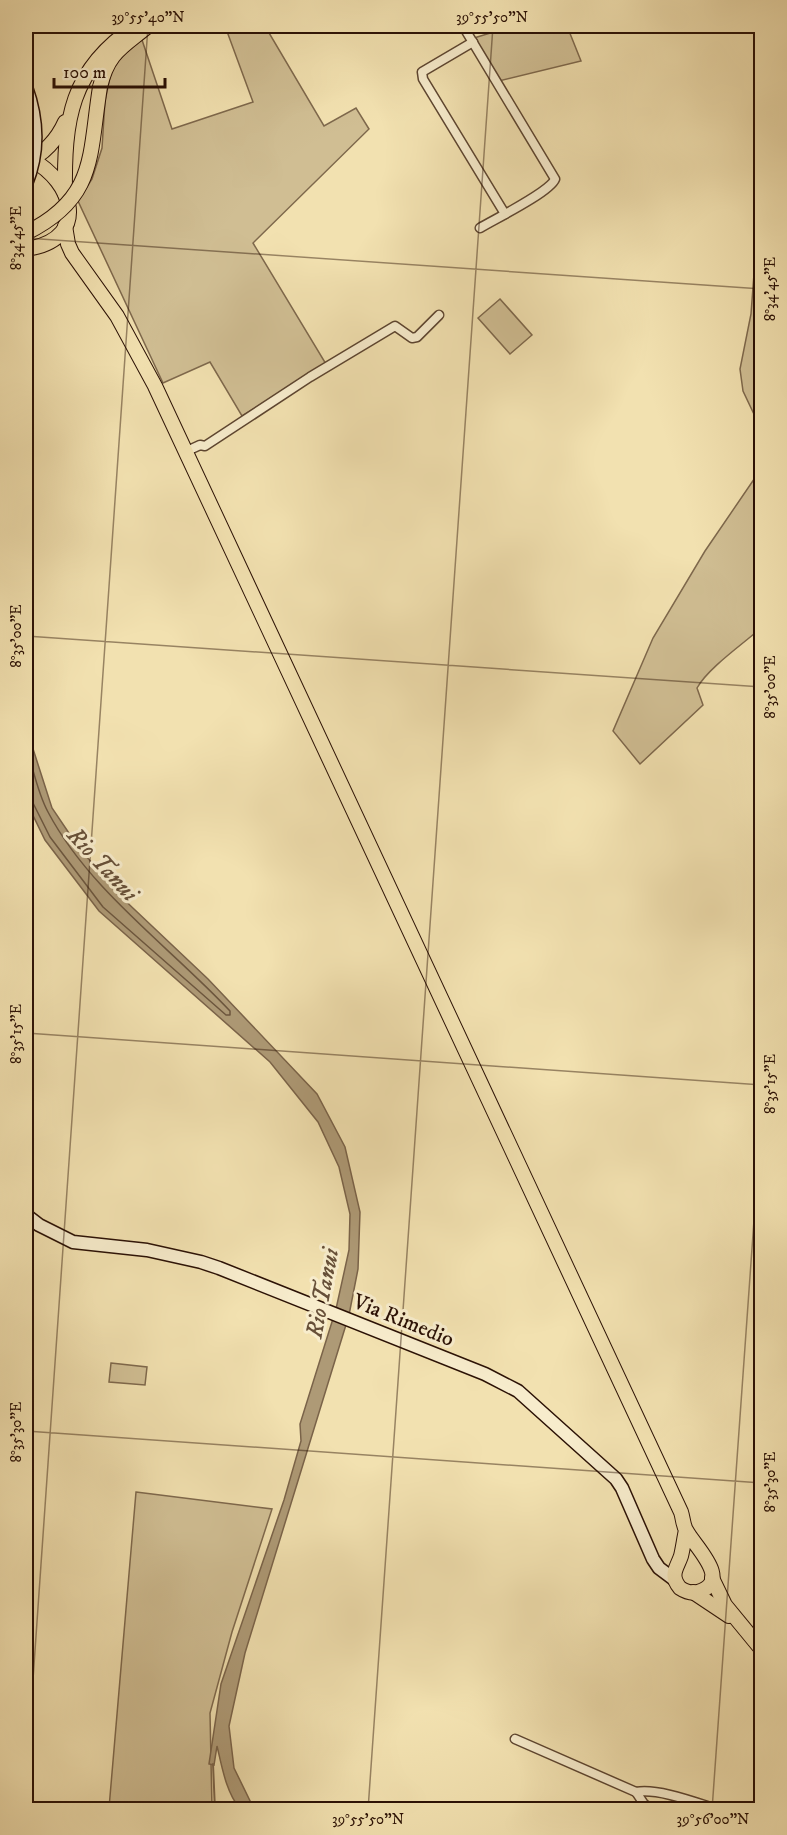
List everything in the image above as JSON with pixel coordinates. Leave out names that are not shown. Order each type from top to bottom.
[{"type":"main road","points":[[136,26],[116,39],[90,66],[58,137],[29,160],[56,177],[65,194],[70,209],[65,226],[68,244],[76,259],[117,316],[155,386],[681,1512],[686,1530],[711,1568],[712,1578],[725,1605],[762,1650]]},
{"type":"main road","points":[[26,233],[63,208],[85,175],[92,152],[100,87],[107,66],[121,45],[148,26]]},
{"type":"main road","points":[[26,129],[34,137],[44,138],[54,133],[66,120]]},
{"type":"main road","points":[[65,194],[66,120]]},
{"type":"main road","points":[[28,248],[50,242],[65,226]]},
{"type":"main road","points":[[28,248],[57,250],[76,259]]},
{"type":"main road","points":[[686,1530],[677,1568],[684,1590],[693,1593],[742,1625]]},
{"type":"main road","points":[[677,1568],[693,1554],[706,1560]]},
{"type":"main road","points":[[693,1593],[705,1588],[712,1578]]},
{"type":"street","points":[[463,26],[555,178],[553,184],[539,194],[480,228]]},
{"type":"street","points":[[472,42],[422,72],[423,79],[505,214]]},
{"type":"street","points":[[26,87],[35,120],[36,138],[35,153],[26,184]]},
{"type":"street","points":[[26,129],[29,160]]},
{"type":"street","points":[[187,451],[200,445],[205,446],[310,377],[395,326],[412,338],[417,337],[439,315]]},
{"type":"street","name":"Via Rimedio","points":[[26,1215],[39,1225],[73,1242],[147,1250],[201,1262],[288,1294],[485,1374],[518,1392],[616,1479],[622,1488],[645,1545],[656,1563],[677,1568]]},
{"type":"street","points":[[515,1739],[636,1792],[652,1809]]},
{"type":"street","points":[[636,1792],[668,1795],[720,1809]]},
{"type":"shaded area","points":[[225,26],[265,26],[324,126],[356,108],[369,129],[253,243],[326,364],[242,416],[210,362],[163,383],[78,201],[92,179],[102,148],[105,101],[113,63],[140,34],[172,129],[253,102]]},
{"type":"shaded area","points":[[513,26],[567,26],[581,61],[499,81],[474,38]]},
{"type":"shaded area","points":[[762,272],[761,429],[743,391],[740,369],[751,314],[754,274]]},
{"type":"shaded area","points":[[500,299],[532,335],[510,354],[478,318]]},
{"type":"shaded area","points":[[761,469],[761,628],[709,672],[697,688],[703,705],[640,764],[613,731],[653,638],[705,551]]},
{"type":"shaded area","points":[[111,1363],[147,1367],[145,1385],[109,1382]]},
{"type":"shaded area","points":[[136,1492],[272,1509],[232,1632],[210,1713],[212,1809],[109,1808]]},
{"type":"water","points":[[26,727],[52,808],[77,845],[116,892],[208,979],[317,1094],[345,1147],[360,1212],[358,1269],[349,1315],[245,1653],[229,1726],[234,1768],[254,1809],[240,1809],[235,1802],[225,1779],[217,1746],[214,1765],[209,1764],[221,1684],[284,1500],[301,1441],[300,1424],[336,1309],[349,1250],[350,1214],[339,1167],[318,1122],[270,1062],[99,911],[45,840],[26,801]]},
{"type":"waterway","points":[[213,1764],[215,1810]]},
{"type":"water label","name":"Rio Tanui","points":[[103,864]]},
{"type":"water label","name":"Rio Tanui","points":[[322,1293]]}]
